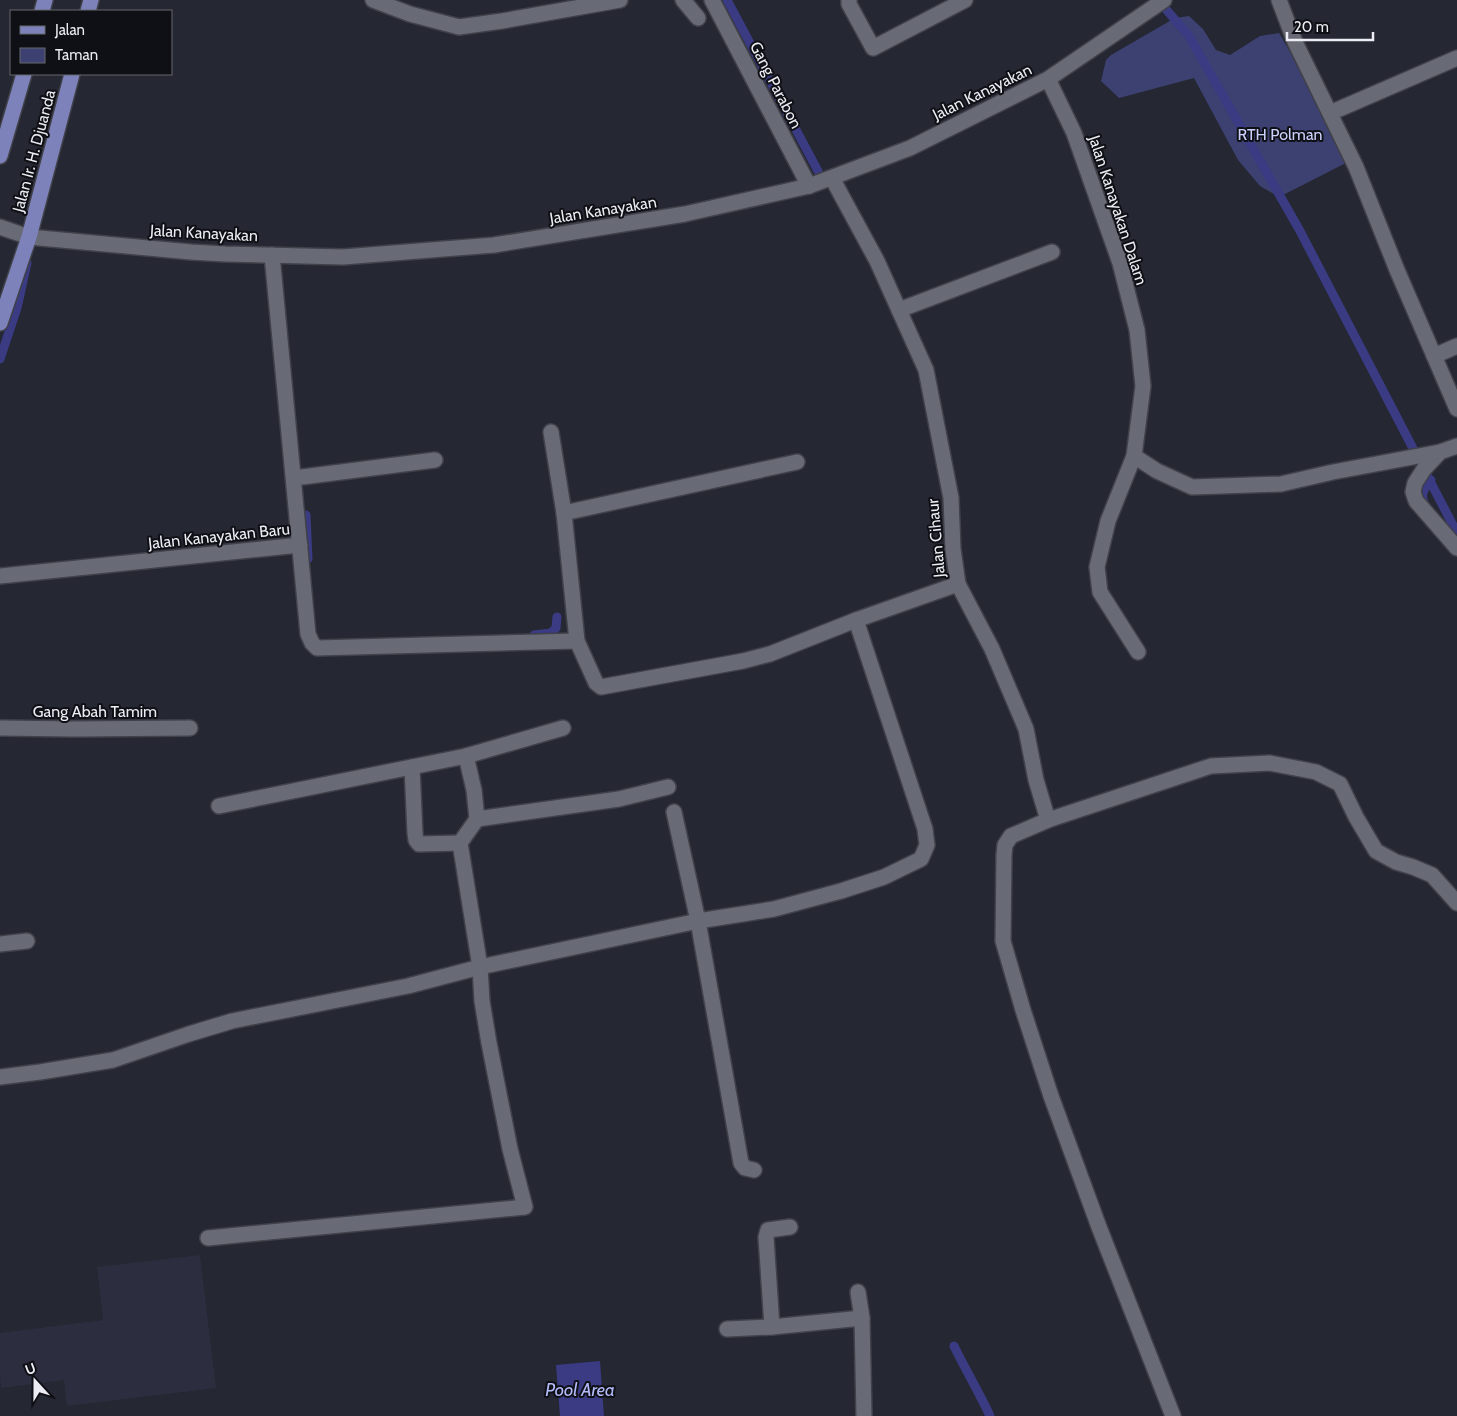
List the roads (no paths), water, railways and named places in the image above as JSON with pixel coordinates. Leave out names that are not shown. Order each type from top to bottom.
[{"type":"main road","name":"Jalan Ir. H. Djuanda","points":[[0,156],[24,75]]},
{"type":"main road","name":"Jalan Ir. H. Djuanda","points":[[0,323],[30,237],[72,75]]},
{"type":"street","points":[[373,0],[410,14],[459,27],[620,0]]},
{"type":"street","points":[[683,0],[698,18]]},
{"type":"street","name":"Gang Parabon","points":[[712,0],[809,186]]},
{"type":"street","points":[[849,0],[849,4],[872,48],[965,0]]},
{"type":"street","points":[[1279,0],[1295,42],[1356,167],[1397,270],[1457,408]]},
{"type":"street","name":"Jalan Kanayakan","points":[[0,227],[30,237],[226,254],[343,257],[494,245],[685,214],[809,186],[910,148],[1048,79],[1156,2]]},
{"type":"street","points":[[1330,113],[1457,58]]},
{"type":"street","name":"Jalan Kanayakan Dalam","points":[[1048,79],[1074,132],[1120,263],[1137,330],[1144,386],[1134,456],[1108,522],[1097,567],[1100,592],[1138,652]]},
{"type":"street","name":"Jalan Cihaur","points":[[577,641],[596,683],[601,687],[770,654],[856,620],[958,584],[950,498],[926,370],[877,261],[832,178]]},
{"type":"street","points":[[899,310],[1052,252]]},
{"type":"street","name":"Jalan Kanayakan Baru","points":[[0,576],[300,545],[272,254]]},
{"type":"street","points":[[1434,356],[1457,346]]},
{"type":"street","points":[[300,545],[308,634],[312,643],[317,648],[577,641],[564,513],[550,432]]},
{"type":"street","points":[[1134,456],[1157,471],[1192,487],[1281,484],[1333,472],[1440,452],[1457,446]]},
{"type":"street","points":[[1440,452],[1424,469],[1415,483],[1413,492],[1416,501],[1457,548]]},
{"type":"street","points":[[294,478],[435,460]]},
{"type":"street","points":[[564,513],[797,462]]},
{"type":"street","points":[[958,584],[992,649],[1026,729],[1036,780],[1048,820]]},
{"type":"street","points":[[0,1077],[113,1060],[232,1021],[408,986],[480,967],[698,921],[774,908],[841,891],[884,877],[921,859],[927,845],[925,829],[856,620]]},
{"type":"street","name":"Gang Abah Tamim","points":[[0,728],[190,728]]},
{"type":"street","points":[[219,806],[466,756],[563,728]]},
{"type":"street","points":[[208,1238],[525,1206],[499,1096],[482,1001],[480,967],[460,843],[476,819],[474,790],[466,756]]},
{"type":"street","points":[[1173,1416],[1099,1227],[1022,1010],[1003,941],[1005,845],[1011,836],[1048,820],[1210,766],[1270,763],[1316,772],[1340,784],[1356,817],[1376,851],[1396,862],[1432,875],[1457,903]]},
{"type":"street","points":[[412,767],[416,840],[419,844],[460,843]]},
{"type":"street","points":[[476,819],[619,799],[668,787]]},
{"type":"street","points":[[674,812],[698,921],[742,1163],[745,1168],[754,1170]]},
{"type":"street","points":[[0,944],[27,941]]},
{"type":"street","points":[[772,1327],[766,1237],[768,1230],[790,1227]]},
{"type":"street","points":[[858,1292],[862,1318],[864,1416]]},
{"type":"street","points":[[727,1329],[772,1327],[862,1318]]},
{"type":"water","name":"Pool Area","points":[[600,1361],[604,1416],[560,1416],[556,1365]]},
{"type":"waterway","points":[[727,0],[818,171]]},
{"type":"waterway","points":[[1158,0],[1189,36],[1300,231],[1457,533]]},
{"type":"waterway","points":[[0,359],[17,308],[27,263]]},
{"type":"waterway","points":[[1427,508],[1423,500],[1423,493],[1431,480]]},
{"type":"waterway","points":[[306,515],[308,559]]},
{"type":"waterway","points":[[534,635],[551,633],[556,628],[557,617]]},
{"type":"waterway","points":[[954,1346],[990,1416]]},
{"type":"park label","name":"RTH Polman","points":[[1280,134]]}]
